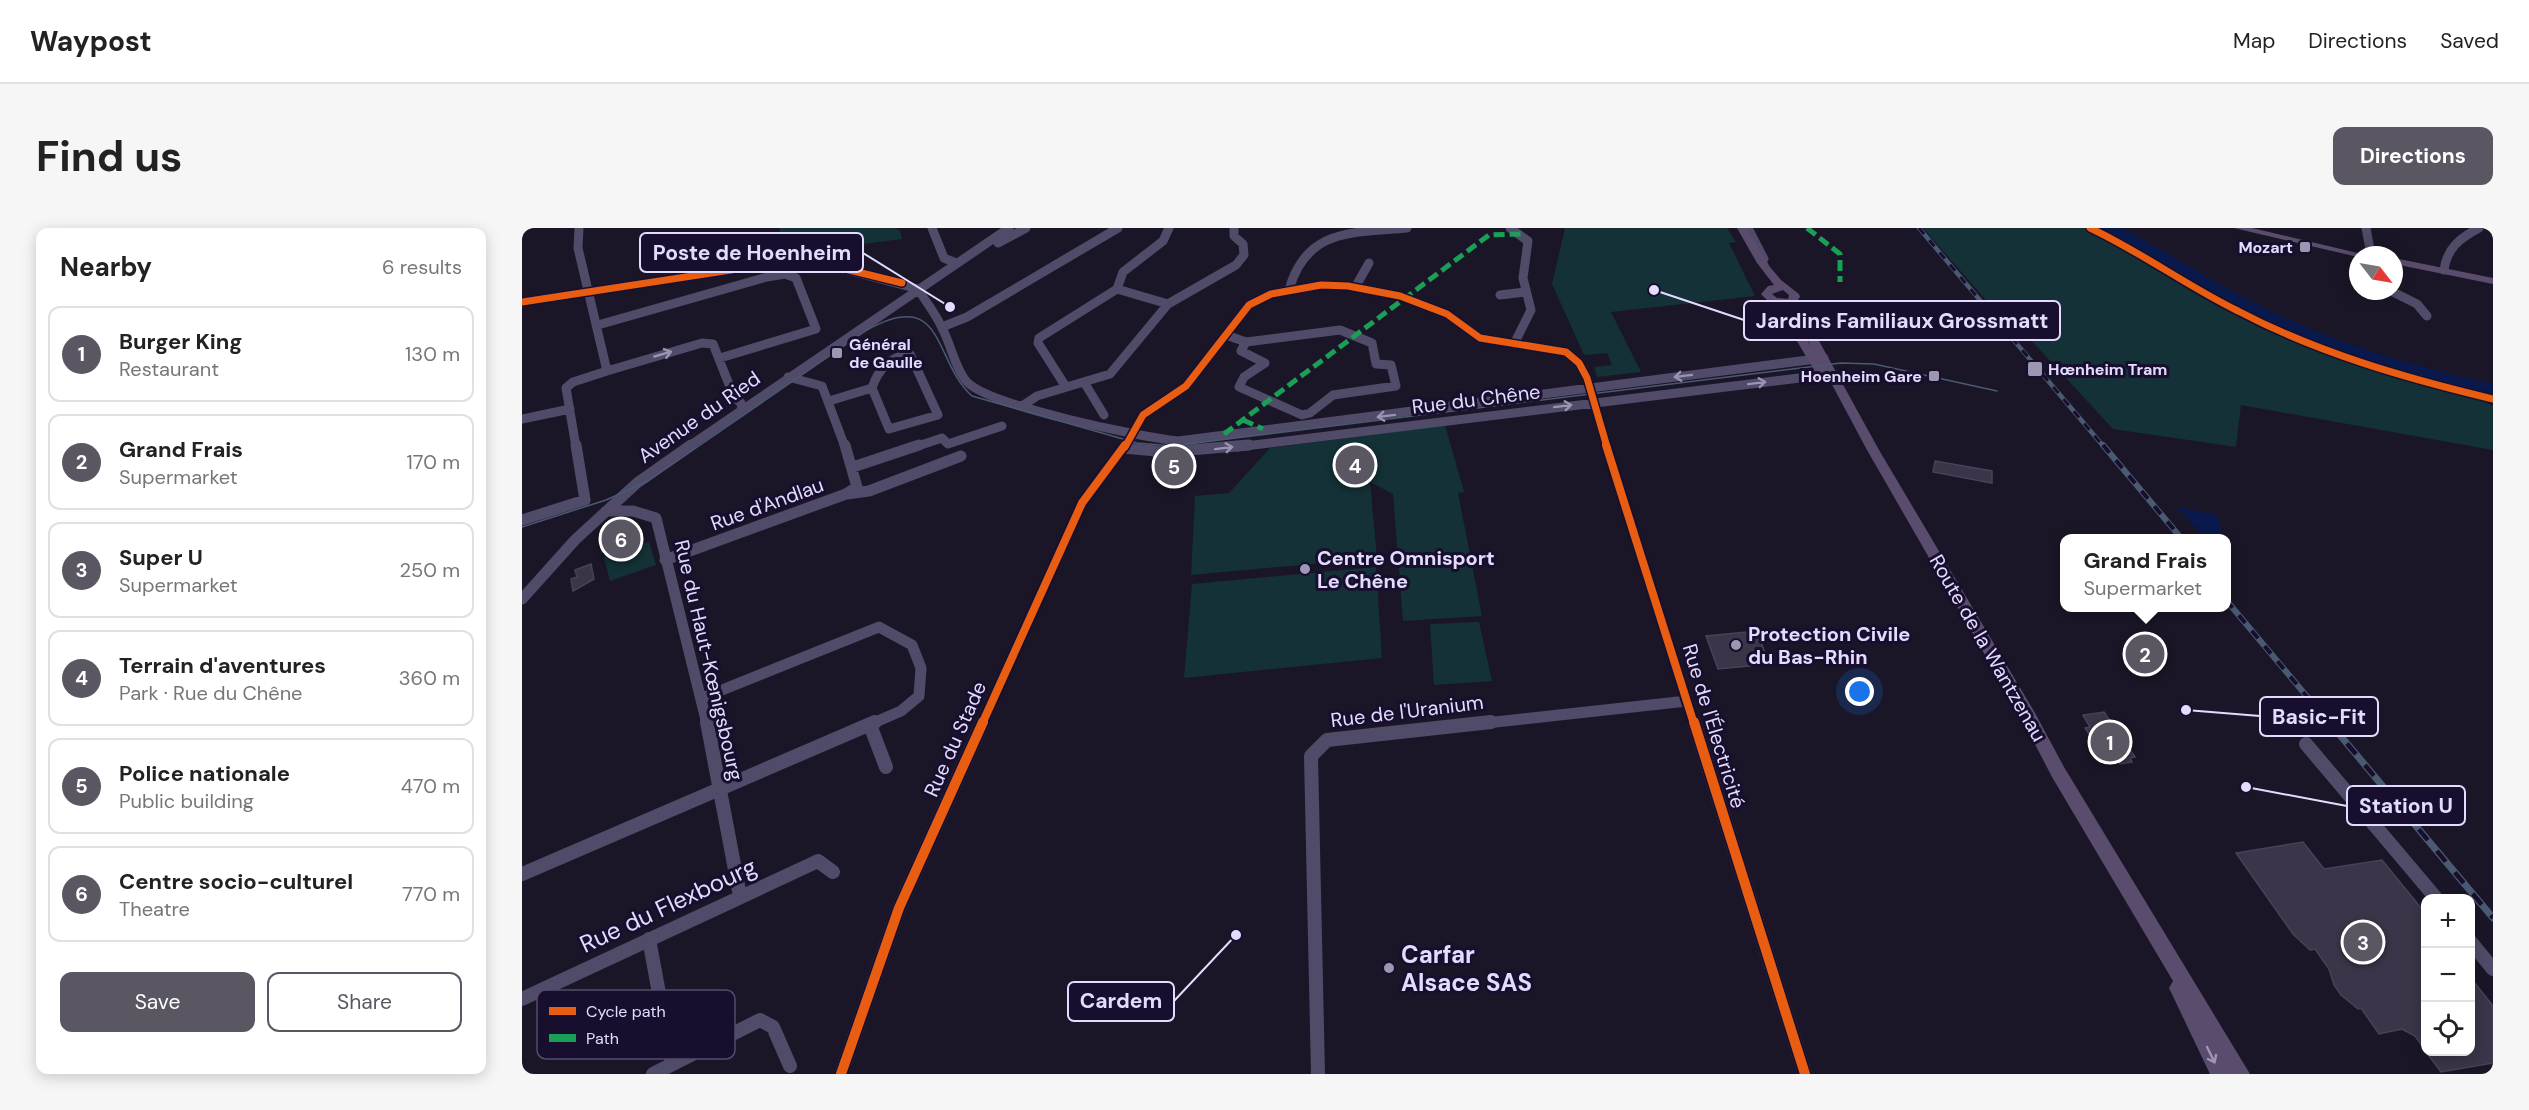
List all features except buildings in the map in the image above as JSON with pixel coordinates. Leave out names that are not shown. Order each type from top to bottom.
[{"type":"main road","name":"Route de la Wantzenau","points":[[1742,228],[1772,288],[1767,291],[1767,296],[1779,302],[1819,359],[1850,420],[1873,450],[1916,525],[1935,572],[2015,712],[2058,772],[2240,1074]]},
{"type":"main road","points":[[2239,228],[2349,252]]},
{"type":"main road","points":[[2403,263],[2493,281]]},
{"type":"main road","name":"Route de la Wantzenau","points":[[1763,266],[1784,287],[1794,292],[1795,297],[1792,301],[1819,359]]},
{"type":"main road","points":[[1772,288],[1784,287]]},
{"type":"main road","points":[[1779,302],[1792,301]]},
{"type":"main road","name":"Route de la Wantzenau","points":[[2149,926],[2220,1074]]},
{"type":"street","points":[[579,228],[579,248],[607,370]]},
{"type":"street","points":[[932,228],[944,258],[956,263]]},
{"type":"street","points":[[965,257],[1009,228]]},
{"type":"street","points":[[965,257],[979,255],[1026,228]]},
{"type":"street","points":[[942,327],[967,317],[1118,228]]},
{"type":"street","points":[[1117,289],[1118,276],[1124,269],[1164,240],[1169,228]]},
{"type":"street","points":[[1022,406],[1037,396],[1110,374],[1175,297],[1226,274],[1238,264],[1244,255],[1243,244],[1234,236],[1234,228]]},
{"type":"street","points":[[1327,228],[1335,235]]},
{"type":"street","points":[[1289,290],[1292,272],[1300,258],[1335,235],[1407,228]]},
{"type":"street","points":[[1369,263],[1357,284],[1378,289],[1446,314],[1467,332],[1481,338],[1514,344],[1530,313],[1531,304],[1525,292],[1523,274],[1530,252],[1528,241],[1510,228]]},
{"type":"street","name":"Route de la Wantzenau","points":[[1748,228],[1764,259],[1763,266]]},
{"type":"street","points":[[2366,228],[2369,246]]},
{"type":"street","points":[[2445,270],[2446,254],[2459,239],[2478,228]]},
{"type":"street","name":"Avenue du Ried","points":[[522,599],[606,511],[637,483],[965,257]]},
{"type":"street","points":[[522,302],[784,262],[825,264],[918,289]]},
{"type":"street","points":[[598,325],[767,278],[785,274],[795,278],[816,329],[720,358]]},
{"type":"street","name":"Rue du Stade","points":[[841,1074],[900,908],[1082,503],[1124,448],[1143,415],[1186,386],[1249,305],[1263,296],[1289,290],[1357,284]]},
{"type":"street","name":"Rue du Chêne","points":[[918,289],[942,327],[967,383],[981,393],[1110,430],[1163,441],[1193,440],[1819,359]]},
{"type":"street","points":[[1065,387],[1038,343],[1039,338],[1117,289],[1168,304]]},
{"type":"street","points":[[1500,295],[1525,292]]},
{"type":"street","points":[[2403,297],[2417,304],[2427,316]]},
{"type":"street","points":[[1226,335],[1246,342],[1340,330],[1372,343],[1376,364],[1391,365],[1396,386],[1333,395],[1310,413],[1302,415],[1239,387],[1244,376],[1265,363],[1241,351],[1246,342]]},
{"type":"street","points":[[522,520],[585,500],[566,388],[581,379],[702,343],[713,344],[734,397],[741,403],[742,409]]},
{"type":"street","name":"Rue de l'Électricité","points":[[1514,344],[1566,352],[1576,357],[1590,388],[1805,1074]]},
{"type":"street","points":[[910,354],[938,415],[889,429],[872,388],[876,375],[882,368],[898,357],[910,354]]},
{"type":"street","name":"Rue du Chêne","points":[[1124,448],[1166,452],[1204,451],[1828,374]]},
{"type":"street","name":"Rue d'Andlau","points":[[665,560],[846,494],[857,487],[853,467],[822,386],[788,377]]},
{"type":"street","points":[[1084,382],[1104,415]]},
{"type":"street","points":[[829,401],[872,388]]},
{"type":"street","points":[[522,419],[570,409]]},
{"type":"street","points":[[853,467],[942,438],[948,444],[1002,426]]},
{"type":"street","name":"Rue d'Andlau","points":[[846,494],[869,491],[961,456]]},
{"type":"street","name":"Rue du Haut-Kœnigsbourg","points":[[606,511],[633,512],[656,518],[702,698],[740,896]]},
{"type":"street","points":[[522,874],[901,711],[919,696],[921,668],[912,645],[879,627],[702,698]]},
{"type":"street","name":"Rue de l'Uranium","points":[[1318,1074],[1311,756],[1327,740],[1687,701]]},
{"type":"street","points":[[870,725],[886,767]]},
{"type":"street","points":[[2306,744],[2433,894]]},
{"type":"street","name":"Rue du Flexbourg","points":[[541,990],[818,861],[833,872]]},
{"type":"street","points":[[649,939],[658,990]]},
{"type":"street","points":[[2475,947],[2493,969]]},
{"type":"street","name":"Rue du Flexbourg","points":[[522,999],[537,992]]},
{"type":"street","points":[[735,1032],[759,1020],[772,1027],[790,1065]]},
{"type":"street","points":[[671,1059],[672,1065]]},
{"type":"street","points":[[652,1074],[684,1059]]},
{"type":"green space","points":[[779,228],[895,228],[900,231],[902,239],[786,254]]},
{"type":"green space","points":[[1565,228],[1727,228],[1736,242],[1729,243],[1755,296],[1611,312],[1641,372],[1597,377],[1594,367],[1612,365],[1607,353],[1584,355],[1552,284]]},
{"type":"green space","points":[[1923,228],[2088,228],[2124,246],[2203,295],[2264,326],[2362,365],[2473,396],[2493,406],[2493,450],[2241,405],[2236,447],[2113,429],[2029,338],[2019,338]]},
{"type":"green space","points":[[1445,425],[1464,492],[1458,493],[1482,616],[1403,621],[1393,494],[1370,482],[1377,558],[1191,575],[1195,496],[1229,493],[1270,448]]},
{"type":"green space","points":[[649,542],[656,565],[610,581],[604,558],[608,554]]},
{"type":"green space","points":[[1376,567],[1382,658],[1184,678],[1192,584]]},
{"type":"green space","points":[[1479,622],[1492,681],[1434,685],[1430,624]]},
{"type":"shaded area","points":[[2093,228],[2121,228],[2130,232],[2223,286],[2306,327],[2412,364],[2493,384],[2493,398],[2382,369],[2311,343],[2241,312]]},
{"type":"shaded area","points":[[2177,507],[2218,515],[2221,534],[2201,534]]},
{"type":"tram line","points":[[522,527],[606,500],[648,481],[867,330],[893,319],[911,317],[925,323],[934,334],[960,382],[972,396],[1137,443],[1172,446],[1841,363],[1874,364],[1997,391]]},
{"type":"railway","points":[[1919,228],[2104,447]]},
{"type":"railway","points":[[2103,445],[2178,534]]},
{"type":"railway","points":[[2231,606],[2330,724]]},
{"type":"railway","points":[[2329,722],[2493,918]]},
{"type":"marked path","points":[[1807,228],[1840,254],[1840,282]]},
{"type":"marked path","points":[[1224,434],[1489,235],[1521,234]]},
{"type":"marked path","points":[[1243,420],[1263,429]]},
{"type":"cycle path","points":[[2090,228],[2120,243],[2205,294],[2273,328],[2381,369],[2493,399]]},
{"type":"cycle path","points":[[522,302],[784,262],[825,264],[902,283]]},
{"type":"cycle path","points":[[841,1074],[899,908],[1082,503],[1124,448],[1143,415],[1186,386],[1249,305],[1271,294],[1321,285],[1375,289],[1400,296],[1447,314],[1480,338],[1566,352],[1579,363],[1590,387],[1596,413],[1805,1074]]},
{"type":"place","name":"Mozart","points":[[2305,247]]},
{"type":"place","name":"Jardins Familiaux Grossmatt","points":[[1654,290]]},
{"type":"place","name":"Poste de Hoenheim","points":[[950,307]]},
{"type":"place","name":"Général de Gaulle","points":[[837,353]]},
{"type":"place","name":"Hœnheim Tram","points":[[2035,369]]},
{"type":"place","name":"Hoenheim Gare","points":[[1934,376]]},
{"type":"place","name":"Terrain d'aventures","points":[[1355,465]]},
{"type":"place","name":"Police nationale","points":[[1174,466]]},
{"type":"place","name":"Centre socio-culturel","points":[[621,539]]},
{"type":"place","name":"Centre Omnisport Le Chêne","points":[[1305,569]]},
{"type":"place","name":"Protection Civile du Bas-Rhin","points":[[1736,645]]},
{"type":"place","name":"Grand Frais","points":[[2145,654]]},
{"type":"place","name":"Basic-Fit","points":[[2186,710]]},
{"type":"place","name":"Burger King","points":[[2110,742]]},
{"type":"place","name":"Station U","points":[[2246,787]]},
{"type":"place","name":"Cardem","points":[[1236,935]]},
{"type":"place","name":"Super U","points":[[2363,942]]},
{"type":"place","name":"Carfar Alsace SAS","points":[[1389,968]]}]
